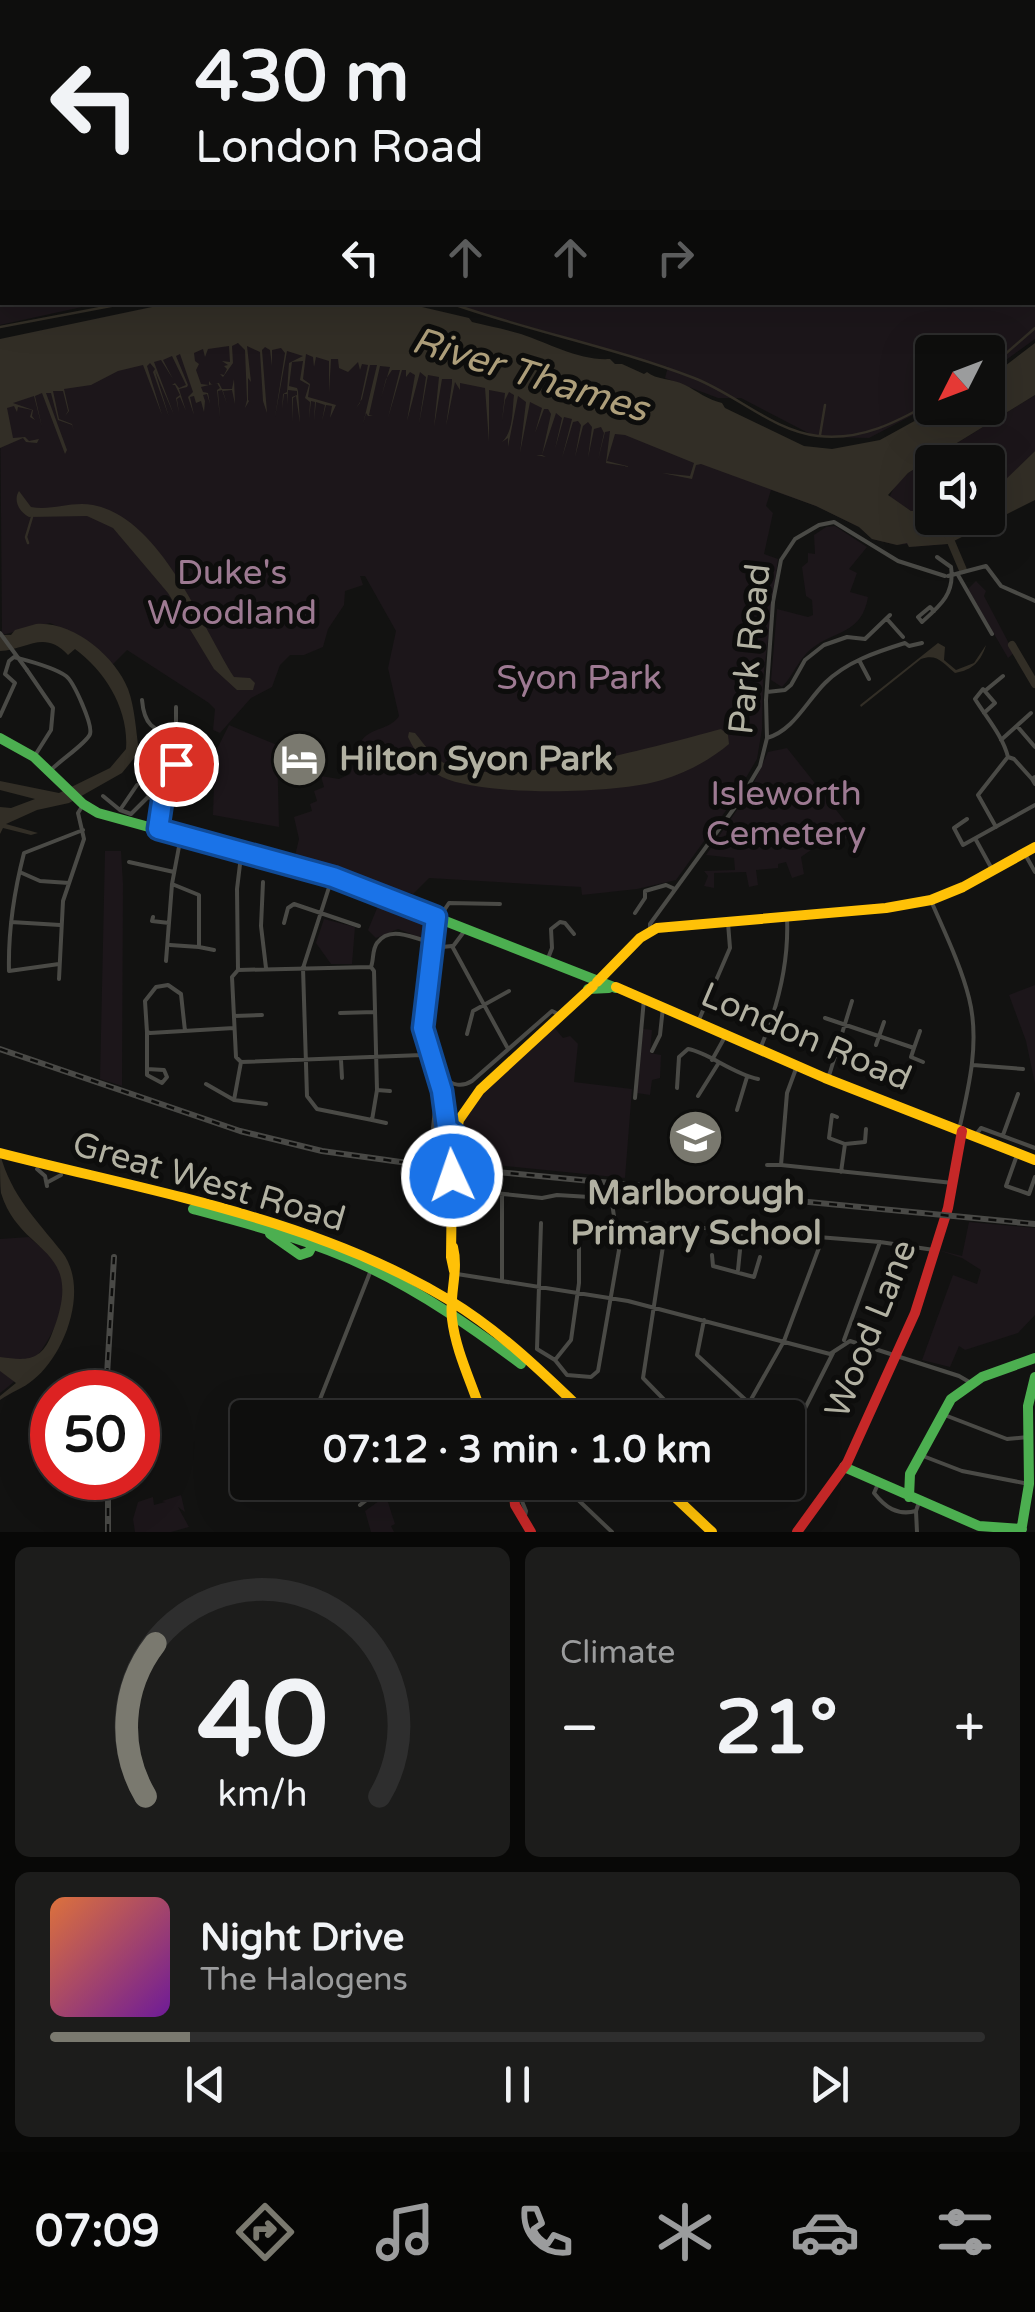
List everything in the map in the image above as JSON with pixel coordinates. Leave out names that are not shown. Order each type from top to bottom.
[{"type":"main road","points":[[0,738],[34,756],[83,807]]},
{"type":"main road","name":"London Road","points":[[83,807],[333,877],[562,967],[593,984],[644,999],[828,1079],[1035,1160]]},
{"type":"main road","points":[[478,1400],[452,1316],[457,1264],[451,1159],[455,1134],[480,1090],[650,931],[728,920],[886,908],[931,900],[964,887],[1030,849]]},
{"type":"main road","points":[[611,967],[613,987]]},
{"type":"main road","name":"Wood Lane","points":[[798,1532],[844,1467],[896,1356],[934,1250],[953,1183],[961,1130]]},
{"type":"main road","name":"Great West Road","points":[[4,1157],[251,1224],[300,1255],[309,1252],[314,1244],[408,1277],[452,1302],[526,1358],[571,1400]]},
{"type":"main road","name":"Great West Road","points":[[4,1157],[302,1231],[374,1264],[494,1344],[562,1400]]},
{"type":"main road","points":[[302,1231],[314,1244]]},
{"type":"main road","points":[[408,1277],[452,1316]]},
{"type":"main road","points":[[452,1302],[458,1313],[494,1344]]},
{"type":"main road","points":[[914,1503],[910,1474],[951,1399],[970,1383],[1035,1358]]},
{"type":"main road","points":[[844,1467],[914,1503],[978,1526],[1022,1530],[1029,1484],[1028,1406],[1035,1377]]},
{"type":"main road","points":[[513,1500],[531,1532]]},
{"type":"main road","points":[[669,1500],[702,1532]]},
{"type":"main road","points":[[679,1500],[712,1532]]},
{"type":"street","name":"Park Road","points":[[650,931],[650,924],[747,790],[760,766],[766,738],[773,600],[781,560],[793,541],[824,524],[840,524],[898,561],[953,576]]},
{"type":"street","points":[[937,557],[951,566],[953,576],[992,634]]},
{"type":"street","points":[[953,576],[985,566],[1002,586],[1035,601]]},
{"type":"street","points":[[934,611],[948,598],[953,576]]},
{"type":"street","points":[[766,692],[790,686],[805,660],[824,646],[846,637],[864,639],[888,617],[903,637]]},
{"type":"street","points":[[0,633],[53,708],[51,730],[34,756]]},
{"type":"street","points":[[766,738],[786,730],[826,682],[859,660],[904,643],[922,643]]},
{"type":"street","points":[[0,716],[15,683],[4,673],[14,657],[69,678],[91,725],[84,743],[63,756],[50,771]]},
{"type":"street","points":[[859,660],[869,679]]},
{"type":"street","points":[[1002,676],[975,696],[1008,757],[1034,780]]},
{"type":"street","points":[[984,714],[995,702],[986,690]]},
{"type":"street","points":[[142,700],[150,726],[176,734]]},
{"type":"street","points":[[158,829],[162,802],[176,764],[176,707]]},
{"type":"street","points":[[1000,740],[1031,713]]},
{"type":"street","points":[[1017,726],[1035,747]]},
{"type":"street","points":[[996,828],[978,795],[1008,757]]},
{"type":"street","points":[[120,810],[137,785]]},
{"type":"street","points":[[103,796],[131,814],[148,797],[162,802]]},
{"type":"street","points":[[968,819],[954,828],[963,845],[1035,805]]},
{"type":"street","points":[[59,979],[62,901],[84,840],[83,807]]},
{"type":"street","points":[[59,964],[9,971],[12,900],[27,850],[83,830]]},
{"type":"street","points":[[166,961],[172,884],[181,836]]},
{"type":"street","points":[[976,839],[993,871]]},
{"type":"street","points":[[1030,849],[1035,872]]},
{"type":"street","points":[[242,852],[236,890],[238,970],[232,977],[236,1057],[241,1062],[422,1055]]},
{"type":"street","points":[[129,862],[174,872]]},
{"type":"street","points":[[22,873],[40,882],[69,883]]},
{"type":"street","points":[[333,877],[303,968],[307,1096],[317,1110],[386,1123]]},
{"type":"street","points":[[263,882],[261,926],[266,968]]},
{"type":"street","points":[[172,884],[199,895],[199,948]]},
{"type":"street","points":[[635,913],[645,891],[666,885],[676,889]]},
{"type":"street","points":[[931,900],[969,997],[972,1065],[961,1130]]},
{"type":"street","points":[[455,1134],[447,1128],[442,1091],[425,1039],[423,1019],[437,917],[446,904],[500,904]]},
{"type":"street","points":[[284,924],[290,905],[360,926]]},
{"type":"street","points":[[760,1050],[782,970],[788,940],[787,916]]},
{"type":"street","points":[[153,917],[152,922],[168,924]]},
{"type":"street","points":[[698,1022],[730,948],[728,920]]},
{"type":"street","points":[[11,922],[60,925]]},
{"type":"street","points":[[547,961],[552,948],[550,929],[554,924],[565,923],[574,934]]},
{"type":"street","points":[[452,946],[466,929]]},
{"type":"street","points":[[372,1120],[377,1090],[371,967],[378,942],[385,936],[403,934],[432,945],[452,946]]},
{"type":"street","points":[[168,945],[214,950]]},
{"type":"street","points":[[452,946],[508,1049]]},
{"type":"street","points":[[238,970],[371,967]]},
{"type":"street","points":[[148,1069],[148,992],[163,984],[181,994],[185,1031]]},
{"type":"street","points":[[467,1034],[473,1011],[509,991]]},
{"type":"street","points":[[635,1098],[644,999]]},
{"type":"street","points":[[828,1079],[852,1001]]},
{"type":"street","points":[[652,1052],[660,1035],[662,1007]]},
{"type":"street","points":[[340,1013],[375,1012]]},
{"type":"street","points":[[423,1019],[428,1022],[445,1076],[455,1084],[472,1081],[552,1012],[560,1015]]},
{"type":"street","points":[[234,1016],[262,1016]]},
{"type":"street","points":[[826,1018],[914,1048]]},
{"type":"street","points":[[876,1046],[884,1022]]},
{"type":"street","points":[[147,1032],[234,1028]]},
{"type":"street","points":[[920,1031],[911,1057],[923,1062]]},
{"type":"street","points":[[698,1096],[726,1035]]},
{"type":"street","points":[[425,1039],[420,1043],[422,1055],[437,1091],[433,1128]]},
{"type":"street","points":[[676,1088],[679,1057],[682,1052],[696,1050],[758,1079]]},
{"type":"street","points":[[341,1060],[342,1078]]},
{"type":"street","points":[[234,1100],[241,1062]]},
{"type":"street","points":[[972,1065],[1023,1068]]},
{"type":"street","points":[[781,1165],[786,1092],[797,1066]]},
{"type":"street","points":[[738,1110],[747,1077]]},
{"type":"street","points":[[206,1084],[234,1100],[266,1104]]},
{"type":"street","points":[[377,1090],[390,1091]]},
{"type":"street","points":[[1002,1135],[1018,1094]]},
{"type":"street","points":[[834,1114],[829,1138],[845,1144],[864,1144],[866,1129]]},
{"type":"street","name":"London Road","points":[[976,1136],[979,1127],[1035,1148]]},
{"type":"street","points":[[841,1172],[845,1144]]},
{"type":"street","points":[[1017,1153],[1006,1186],[1032,1195],[1035,1177]]},
{"type":"street","points":[[767,1165],[953,1183]]},
{"type":"street","points":[[486,1192],[606,1198],[612,1202],[619,1250],[598,1371],[591,1376],[567,1375],[555,1360],[538,1349]]},
{"type":"street","points":[[502,1195],[502,1279]]},
{"type":"street","points":[[555,1360],[570,1340],[578,1292],[580,1222]]},
{"type":"street","points":[[642,1223],[934,1250]]},
{"type":"street","points":[[526,1358],[538,1349],[541,1224]]},
{"type":"street","points":[[664,1400],[643,1378],[669,1227]]},
{"type":"street","points":[[738,1272],[742,1230]]},
{"type":"street","points":[[704,1320],[697,1355],[748,1403],[784,1341],[823,1237]]},
{"type":"street","points":[[805,1409],[834,1353],[844,1342],[880,1242]]},
{"type":"street","points":[[712,1255],[714,1266],[754,1277],[760,1256]]},
{"type":"street","points":[[320,1400],[374,1264]]},
{"type":"street","points":[[454,1273],[654,1306],[834,1353]]},
{"type":"street","points":[[844,1342],[959,1376],[970,1383]]},
{"type":"street","points":[[941,1414],[1007,1439],[1028,1438]]},
{"type":"street","points":[[920,1454],[962,1471],[1029,1484]]},
{"type":"street","points":[[878,1484],[874,1494],[884,1505],[896,1511],[914,1503],[918,1531]]},
{"type":"street","points":[[359,1504],[369,1500]]},
{"type":"street","points":[[578,1500],[612,1532]]},
{"type":"green space","points":[[0,305],[91,305],[0,325]]},
{"type":"green space","points":[[453,305],[1035,305],[1035,339],[1005,361],[1005,335],[915,335],[915,414],[869,438],[816,437],[741,398],[718,398],[665,378],[668,367]]},
{"type":"green space","name":"Syon Park","points":[[349,339],[915,526],[915,535],[946,536],[948,544],[909,547],[872,539],[859,527],[816,506],[771,490],[766,506],[773,513],[764,554],[778,559],[757,759],[730,805],[676,880],[582,895],[581,887],[429,878],[413,894],[294,860],[299,839],[294,817],[312,811],[310,804],[317,801],[314,791],[324,787],[321,776],[339,779],[350,774],[362,740],[399,716],[388,668],[396,631],[365,576],[360,576],[363,585],[345,591],[344,605],[328,629],[323,647],[304,655],[290,655],[280,665],[272,687],[251,698],[220,733],[213,730],[215,709],[209,703],[127,650],[112,665],[80,636],[50,623],[2,635],[0,389],[167,346]]},
{"type":"green space","points":[[1035,395],[1035,451],[1005,481],[1005,445],[954,445],[986,425],[1005,425],[1005,413]]},
{"type":"green space","points":[[915,469],[915,511],[889,498],[895,485]]},
{"type":"green space","points":[[835,526],[867,547],[849,569],[857,573],[850,592],[868,597],[865,609],[854,625],[811,649],[782,687],[771,680],[777,609],[813,615],[802,567],[808,562],[808,553],[815,554],[814,535]]},
{"type":"green space","points":[[976,581],[986,591],[984,596],[1014,653],[1008,658],[968,589]]},
{"type":"green space","points":[[229,725],[277,745],[279,827],[213,815],[215,753]]},
{"type":"green space","name":"Isleworth Cemetery","points":[[787,748],[856,835],[801,857],[804,874],[792,878],[786,862],[778,864],[778,868],[756,870],[758,885],[749,887],[746,872],[714,873],[714,888],[704,886],[708,876],[704,871],[735,870],[734,858],[706,855],[750,791],[768,752]]},
{"type":"green space","points":[[105,851],[121,851],[122,1086],[100,1079]]},
{"type":"green space","points":[[380,901],[422,921],[427,940],[398,929],[376,938],[368,930]]},
{"type":"green space","points":[[324,919],[355,927],[352,964],[331,964],[316,943]]},
{"type":"green space","points":[[1035,985],[1035,1084],[1026,1041],[1009,995]]},
{"type":"green space","points":[[553,1026],[563,1038],[570,1036],[578,1044],[574,1082],[632,1089],[625,1178],[455,1161],[456,1141],[474,1103]]},
{"type":"green space","points":[[643,1029],[652,1030],[650,1053],[661,1055],[660,1078],[652,1080],[650,1095],[637,1093]]},
{"type":"green space","points":[[969,1222],[1035,1228],[1035,1315],[1018,1333],[965,1350],[959,1346],[950,1367],[922,1360],[953,1275],[977,1284],[981,1270],[938,1250],[962,1256]]},
{"type":"green space","points":[[29,1237],[58,1266],[62,1306],[37,1356],[0,1393],[0,1239]]},
{"type":"green space","points":[[181,1495],[185,1512],[178,1507],[189,1527],[171,1532],[135,1532],[133,1519],[138,1502],[153,1500],[154,1505]]},
{"type":"green space","points":[[380,1500],[387,1500],[394,1532],[371,1532],[365,1511]]},
{"type":"water","name":"River Thames","points":[[162,305],[414,305],[469,318],[576,354],[610,359],[644,374],[680,383],[804,446],[832,449],[880,440],[915,421],[915,425],[986,425],[954,445],[915,445],[915,469],[888,495],[915,511],[915,535],[966,535],[948,544],[909,547],[907,543],[897,545],[872,539],[859,527],[816,506],[701,464],[696,465],[692,479],[662,473],[690,476],[694,463],[625,435],[615,434],[607,461],[631,467],[606,463],[610,431],[605,432],[598,460],[604,433],[601,427],[594,429],[588,458],[592,427],[588,422],[583,426],[575,457],[581,425],[573,422],[562,458],[572,419],[564,417],[555,449],[562,418],[556,413],[542,455],[551,414],[544,409],[535,433],[542,408],[530,402],[520,453],[526,402],[518,396],[508,447],[508,438],[502,442],[512,420],[514,395],[509,392],[502,421],[505,393],[489,390],[489,442],[485,388],[460,383],[460,390],[455,382],[446,426],[452,379],[442,379],[434,427],[439,377],[428,375],[419,424],[426,377],[420,372],[407,421],[415,375],[410,372],[406,377],[406,370],[402,370],[388,418],[400,370],[392,370],[387,378],[390,367],[380,366],[369,415],[373,416],[368,416],[366,413],[363,424],[377,365],[370,365],[360,402],[368,365],[362,364],[360,370],[358,362],[348,372],[339,368],[338,359],[331,359],[329,393],[329,361],[316,357],[314,367],[313,357],[306,354],[303,379],[310,384],[308,397],[336,405],[330,418],[332,406],[326,405],[322,421],[325,405],[316,402],[314,421],[315,402],[311,401],[309,419],[310,402],[305,398],[309,385],[300,380],[303,361],[292,362],[289,386],[298,391],[300,423],[296,396],[292,422],[292,397],[297,391],[288,390],[287,405],[284,394],[282,409],[283,394],[287,392],[289,363],[303,356],[287,351],[275,417],[285,353],[281,348],[272,350],[272,366],[270,350],[262,350],[267,413],[260,352],[247,346],[251,382],[248,378],[249,401],[245,408],[245,350],[238,343],[232,346],[233,363],[223,377],[220,374],[224,375],[224,366],[228,365],[222,361],[230,362],[229,346],[208,349],[205,357],[203,349],[194,353],[201,384],[215,384],[201,387],[208,393],[210,404],[207,394],[203,395],[204,412],[201,401],[196,403],[194,396],[190,397],[194,415],[188,397],[193,392],[180,354],[176,356],[188,385],[179,389],[186,411],[180,397],[179,413],[176,398],[180,395],[172,385],[175,383],[179,388],[186,385],[172,356],[163,360],[173,379],[161,360],[154,362],[174,415],[155,371],[169,417],[150,363],[147,366],[162,415],[143,365],[118,371],[91,385],[64,389],[69,411],[65,416],[68,411],[63,391],[53,391],[59,419],[72,424],[74,431],[72,425],[58,420],[51,393],[46,393],[67,450],[65,454],[42,393],[35,396],[42,427],[34,396],[13,403],[33,410],[35,420],[30,417],[32,410],[18,407],[17,412],[14,406],[7,408],[13,438],[25,437],[29,441],[39,439],[37,443],[26,442],[23,438],[0,448],[0,339]]},
{"type":"water","points":[[1035,343],[1035,395],[1005,413],[1005,366]]},
{"type":"water","points":[[234,379],[235,404],[232,390],[223,391],[227,404],[222,390],[218,391],[220,418],[217,390],[220,388],[217,383],[222,389],[232,389]]},
{"type":"water","points":[[1035,451],[1035,500],[1005,515],[1005,480]]},
{"type":"water","points":[[19,491],[31,507],[93,505],[117,514],[139,530],[177,576],[234,677],[250,678],[255,683],[253,690],[237,690],[214,669],[168,593],[113,528],[87,516],[29,517],[18,506]]},
{"type":"water","points":[[36,624],[64,628],[78,635],[113,664],[130,696],[139,752],[122,773],[69,803],[37,810],[6,824],[38,833],[3,828],[0,834],[0,807],[11,808],[35,799],[0,790],[0,781],[59,793],[110,768],[126,749],[124,720],[113,693],[106,680],[75,649],[68,655],[43,642],[0,651],[0,635],[11,635]]},
{"type":"water","points":[[938,643],[945,647],[944,660],[956,670],[974,663],[986,645],[975,664],[955,673],[936,658],[921,659],[861,707],[860,705]]},
{"type":"water","points":[[721,729],[728,735],[729,744],[689,770],[662,780],[614,788],[551,791],[488,788],[442,777],[418,754],[408,737],[409,732],[415,733],[448,765],[508,772],[584,762]]},
{"type":"water","points":[[0,1154],[18,1195],[70,1267],[74,1302],[64,1338],[45,1369],[30,1370],[30,1382],[0,1400],[16,1383],[0,1371],[0,1357],[24,1359],[42,1351],[61,1306],[62,1284],[57,1267],[10,1214],[1,1193]]},
{"type":"waterway","points":[[0,327],[116,305]]},
{"type":"waterway","points":[[456,305],[694,378],[801,433],[849,436],[892,423],[915,411]]},
{"type":"waterway","points":[[1005,354],[1035,328]]},
{"type":"waterway","points":[[820,435],[825,405]]},
{"type":"waterway","points":[[28,543],[32,517]]},
{"type":"waterway","points":[[949,537],[963,570]]},
{"type":"waterway","points":[[1012,645],[1035,684]]},
{"type":"railway","points":[[0,1049],[240,1131],[322,1151],[415,1164],[1035,1224]]},
{"type":"railway","points":[[107,1370],[114,1257]]},
{"type":"railway","points":[[108,1500],[108,1532]]},
{"type":"traffic: fast","points":[[0,738],[34,757],[83,804],[98,813],[338,879],[616,988]]},
{"type":"traffic: fast","points":[[588,989],[609,988]]},
{"type":"traffic: fast","points":[[193,1209],[349,1258],[448,1312],[521,1364]]},
{"type":"traffic: fast","points":[[270,1234],[300,1255],[309,1252],[313,1244]]},
{"type":"traffic: fast","points":[[909,1497],[910,1474],[951,1399],[982,1377],[1035,1358]]},
{"type":"traffic: fast","points":[[1021,1532],[1029,1484],[1028,1406],[1035,1377]]},
{"type":"traffic: fast","points":[[844,1467],[979,1526],[1022,1529]]},
{"type":"traffic: slow","points":[[597,982],[640,938],[657,928],[886,908],[931,900],[1035,847]]},
{"type":"traffic: slow","points":[[451,1159],[459,1120],[480,1090],[593,986]]},
{"type":"traffic: slow","points":[[616,987],[825,1078],[1035,1160]]},
{"type":"traffic: slow","points":[[0,1153],[230,1210],[343,1248],[449,1300],[523,1355],[571,1400]]},
{"type":"traffic: slow","points":[[451,1159],[452,1176]]},
{"type":"traffic: slow","points":[[452,1176],[454,1271]]},
{"type":"traffic: slow","points":[[453,1247],[454,1332],[477,1400]]},
{"type":"traffic: slow","points":[[678,1500],[712,1532]]},
{"type":"traffic: jam","points":[[797,1532],[847,1463],[915,1313],[948,1208],[962,1131]]},
{"type":"traffic: jam","points":[[514,1500],[531,1532]]},
{"type":"place","name":"Hilton Syon Park","points":[[300,759]]},
{"type":"place","name":"Marlborough Primary School","points":[[696,1137]]},
{"type":"route","points":[[176,764],[162,802],[158,829],[333,877],[436,917],[423,1028],[442,1091],[447,1128],[455,1134],[452,1176]]},
{"type":"park label","name":"Duke's Woodland","points":[[232,593]]}]
